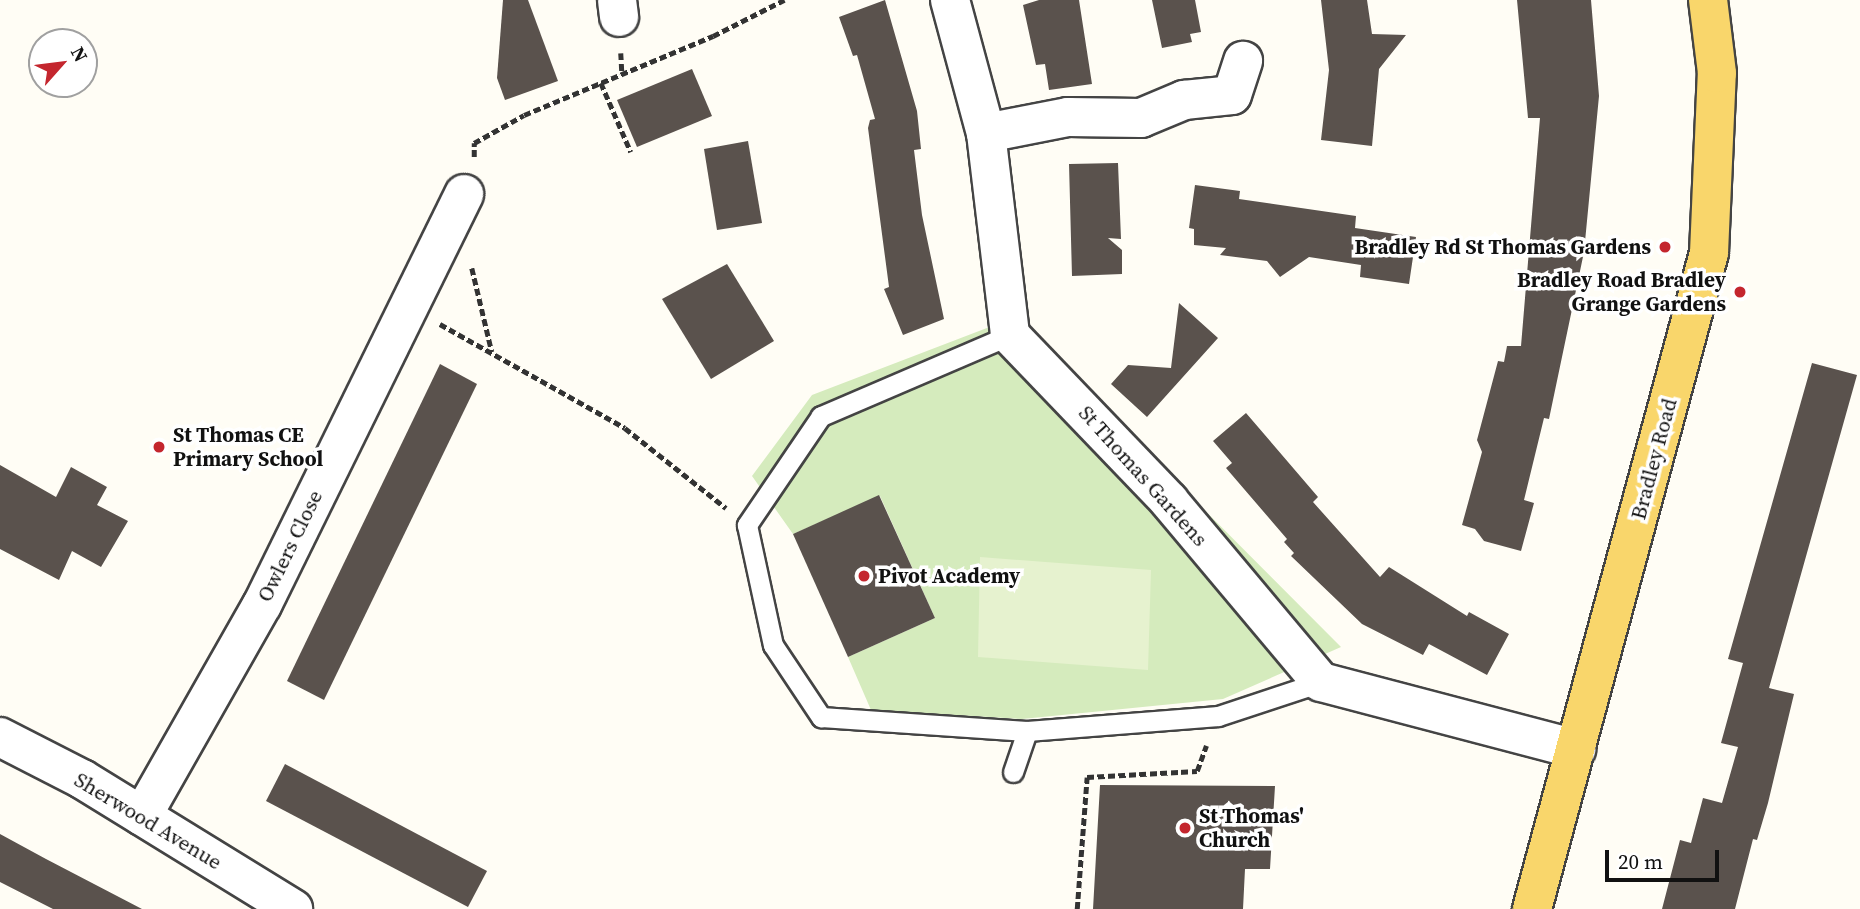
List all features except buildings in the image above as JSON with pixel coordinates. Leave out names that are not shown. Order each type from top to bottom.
[{"type":"main road","name":"Bradley Road","points":[[1532,909],[1709,253],[1717,73],[1708,0]]},
{"type":"street","points":[[950,0],[986,133],[1010,335]]},
{"type":"street","points":[[986,133],[1068,117],[1141,118],[1184,100],[1232,94],[1244,61]]},
{"type":"street","name":"Owlers Close","points":[[142,816],[262,606],[405,305],[460,200]]},
{"type":"street","name":"St Thomas Gardens","points":[[1010,335],[1169,501],[1321,682]]},
{"type":"street","points":[[1321,682],[1576,749]]},
{"type":"street","name":"Sherwood Avenue","points":[[0,737],[142,816],[293,909]]},
{"type":"lane","points":[[1010,335],[821,416],[747,525],[773,645],[821,717],[1027,731],[1218,716],[1321,682]]},
{"type":"lane","points":[[1013,772],[1027,731]]},
{"type":"path","points":[[474,143],[524,115],[713,36],[785,0]]},
{"type":"path","points":[[601,83],[631,152]]},
{"type":"path","points":[[460,200],[492,353]]},
{"type":"path","points":[[405,305],[625,428],[747,525]]},
{"type":"path","points":[[1077,909],[1087,777],[1197,771],[1218,716]]},
{"type":"green space","points":[[1013,318],[1341,647],[1223,699],[1022,719],[871,710],[848,657],[935,618],[880,496],[793,534],[752,476],[812,395]]},
{"type":"green space","points":[[980,557],[1151,570],[1148,670],[978,657]]},
{"type":"place","name":"Bradley Rd St Thomas Gardens","points":[[1665,247]]},
{"type":"place","name":"Bradley Road Bradley Grange Gardens","points":[[1740,292]]},
{"type":"place","name":"St Thomas CE Primary School","points":[[159,447]]},
{"type":"place","name":"Pivot Academy","points":[[864,576]]},
{"type":"place","name":"St Thomas' Church","points":[[1185,828]]}]
